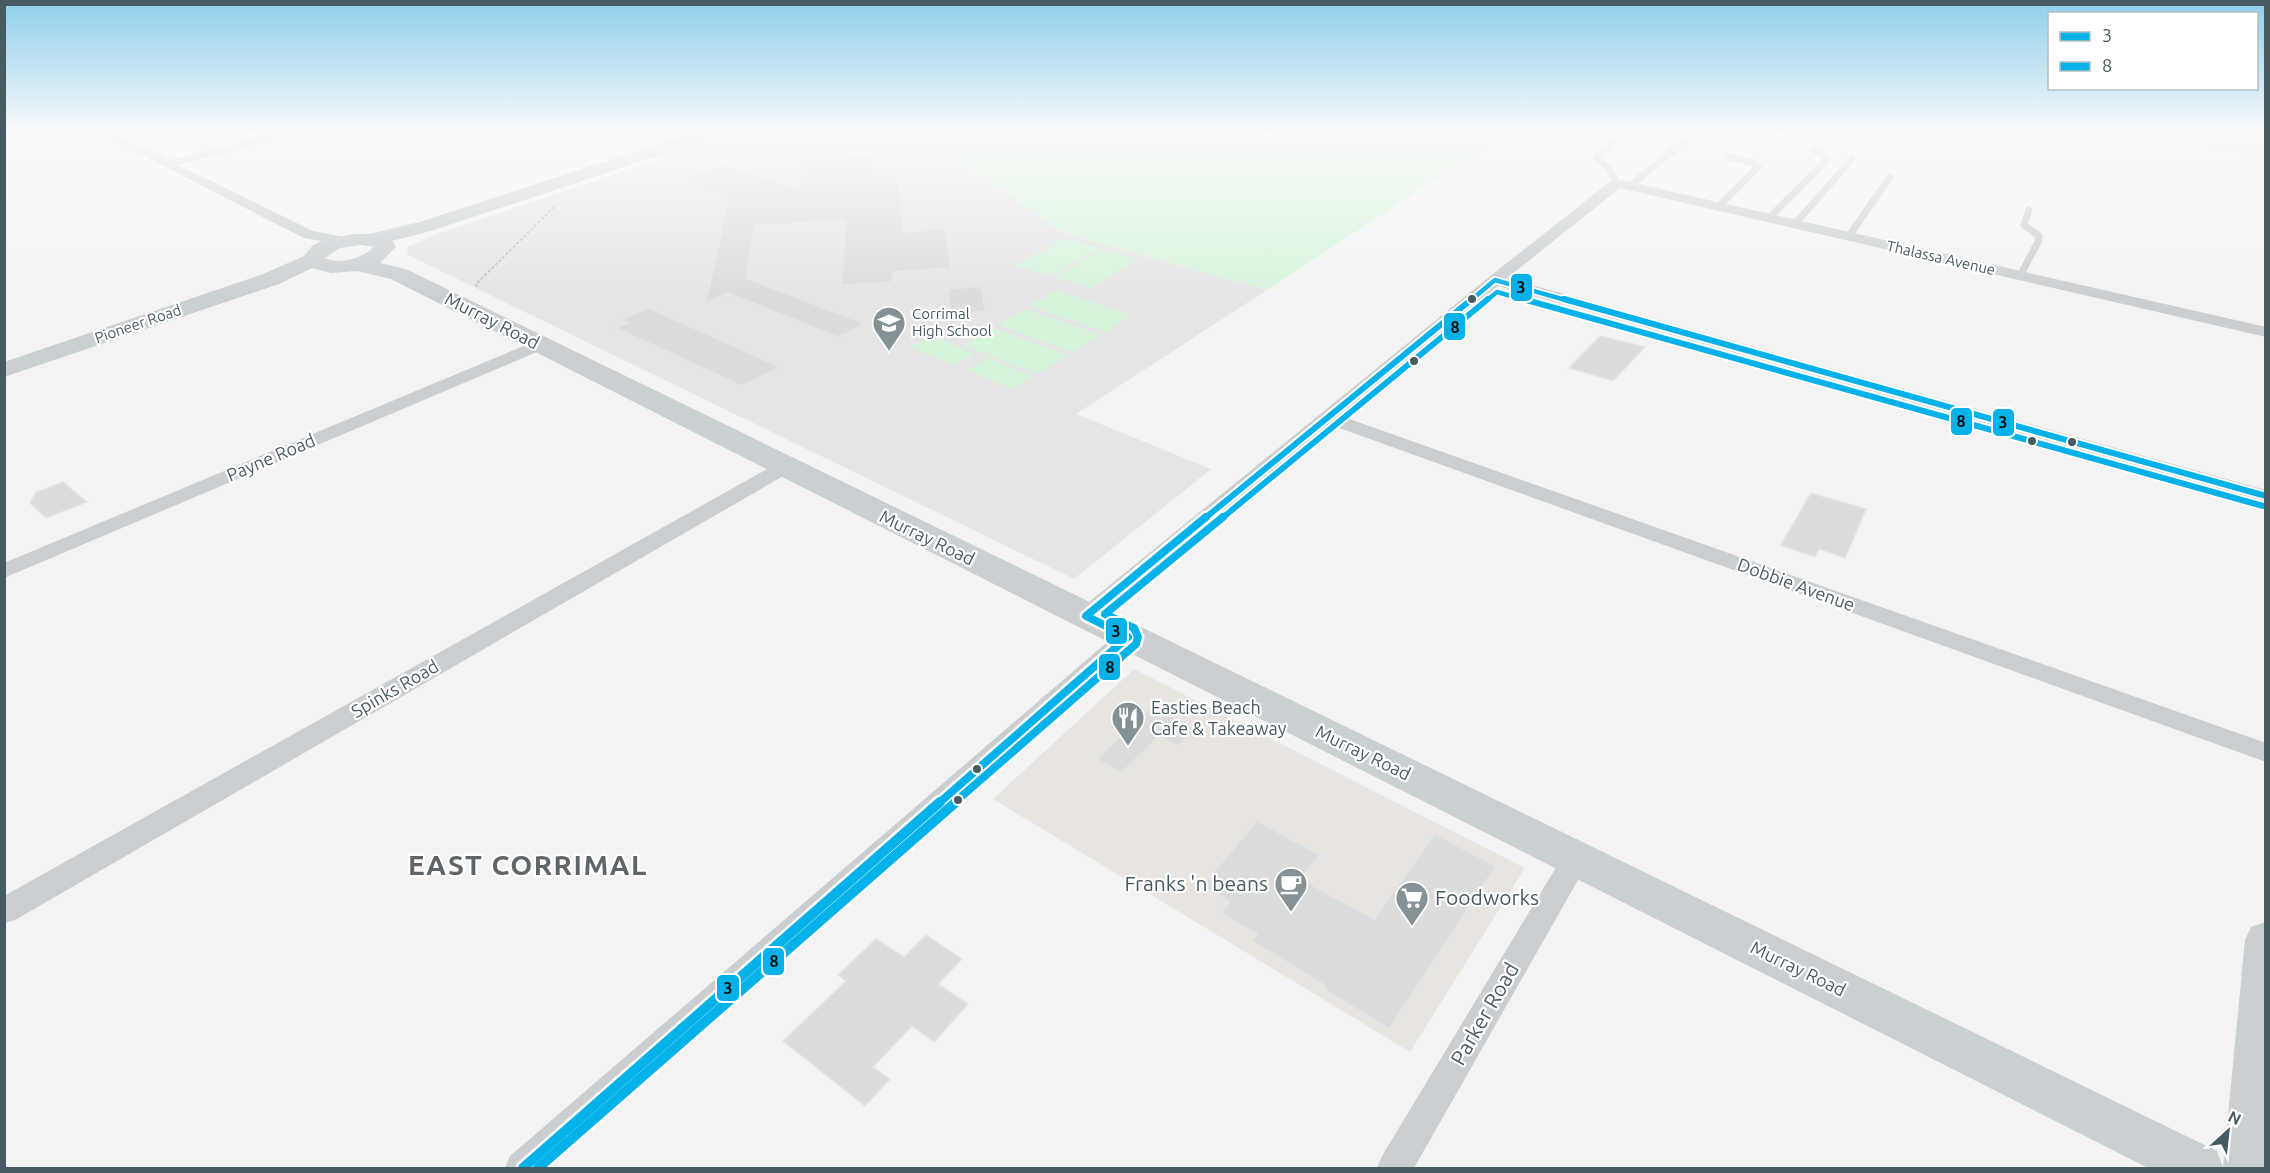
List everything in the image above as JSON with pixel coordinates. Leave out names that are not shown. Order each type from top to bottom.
[{"type":"main road","points":[[317,253],[345,241],[385,253],[427,226],[541,188]]},
{"type":"main road","name":"Murray Road","points":[[317,253],[354,264],[385,253],[483,317],[538,345],[2199,1168]]},
{"type":"main road","name":"Pioneer Road","points":[[4,370],[271,279],[317,253]]},
{"type":"main road","points":[[2248,1168],[2265,940]]},
{"type":"street","points":[[208,188],[317,253]]},
{"type":"street","points":[[1086,616],[1327,417],[1611,188]]},
{"type":"street","name":"Thalassa Avenue","points":[[1636,188],[2265,332]]},
{"type":"street","points":[[1495,280],[2265,495]]},
{"type":"street","name":"Payne Road","points":[[4,571],[538,345]]},
{"type":"street","name":"Dobbie Avenue","points":[[1327,417],[2265,753]]},
{"type":"street","name":"Spinks Road","points":[[4,910],[785,467]]},
{"type":"street","points":[[523,1168],[1128,637]]},
{"type":"street","name":"Parker Road","points":[[1395,1168],[1576,859]]},
{"type":"lane","points":[[1718,207],[1737,188]]},
{"type":"lane","points":[[1769,218],[1799,188]]},
{"type":"lane","points":[[1795,224],[1827,188]]},
{"type":"lane","points":[[1849,237],[1883,188]]},
{"type":"lane","points":[[2020,276],[2039,240],[2039,236],[2024,225],[2029,210]]},
{"type":"path","points":[[483,317],[476,284],[572,188]]},
{"type":"shaded area","name":"Corrimal High School","points":[[574,188],[998,188],[1064,233],[1267,290],[1076,414],[1211,469],[1074,579],[408,255],[407,247],[437,234]]},
{"type":"shaded area","points":[[1134,669],[1525,868],[1410,1052],[993,799]]},
{"type":"green space","points":[[998,188],[1423,188],[1267,290],[1064,233]]},
{"type":"green space","points":[[1064,238],[1100,248],[1052,276],[1016,266]]},
{"type":"green space","points":[[1102,249],[1137,259],[1091,288],[1055,277]]},
{"type":"green space","points":[[1055,290],[1131,315],[1105,332],[1029,306]]},
{"type":"green space","points":[[1025,309],[1100,335],[1072,352],[997,325]]},
{"type":"green space","points":[[992,328],[1069,355],[1036,374],[963,345]]},
{"type":"green space","points":[[931,336],[975,354],[953,365],[910,347]]},
{"type":"green space","points":[[988,358],[1032,377],[1012,389],[967,370]]},
{"type":"building","points":[[700,188],[899,188],[904,232],[946,229],[951,268],[892,272],[893,282],[842,285],[845,220],[755,226],[746,278],[865,324],[838,337],[728,293],[706,302],[729,197]]},
{"type":"building","name":"Corrimal High School","points":[[981,286],[985,311],[951,314],[948,289]]},
{"type":"building","points":[[649,308],[780,367],[742,386],[616,328],[627,323],[621,320]]},
{"type":"building","points":[[1600,336],[1645,347],[1613,381],[1569,368]]},
{"type":"building","points":[[63,482],[87,502],[46,518],[30,503],[36,492]]},
{"type":"building","points":[[1811,493],[1866,509],[1845,558],[1819,549],[1815,557],[1781,545]]},
{"type":"building","name":"Easties Beach Cafe & Takeaway","points":[[1152,706],[1195,729],[1178,746],[1159,736],[1121,773],[1097,759]]},
{"type":"building","points":[[1257,821],[1320,855],[1301,879],[1374,919],[1435,834],[1496,866],[1389,1029],[1324,989],[1326,986],[1252,941],[1257,934],[1221,913],[1230,902],[1202,886]]},
{"type":"building","points":[[926,935],[962,959],[938,984],[968,1004],[934,1042],[912,1026],[873,1067],[890,1079],[865,1106],[783,1041],[846,981],[838,975],[876,939],[904,957]]},
{"type":"transit line","name":"3","points":[[523,1168],[1128,637],[1086,616],[1495,280],[2266,496]]},
{"type":"transit line","name":"8","points":[[538,1168],[1136,644],[1138,637],[1134,628],[1105,614],[1497,292],[2263,506]]},
{"type":"place","name":"Corrimal High School","points":[[889,352]]},
{"type":"place","name":"Easties Beach Cafe & Takeaway","points":[[1128,747]]},
{"type":"place","name":"Franks 'n beans","points":[[1291,913]]},
{"type":"place","name":"Foodworks","points":[[1412,927]]},
{"type":"district","name":"EAST CORRIMAL","points":[[528,865]]}]
